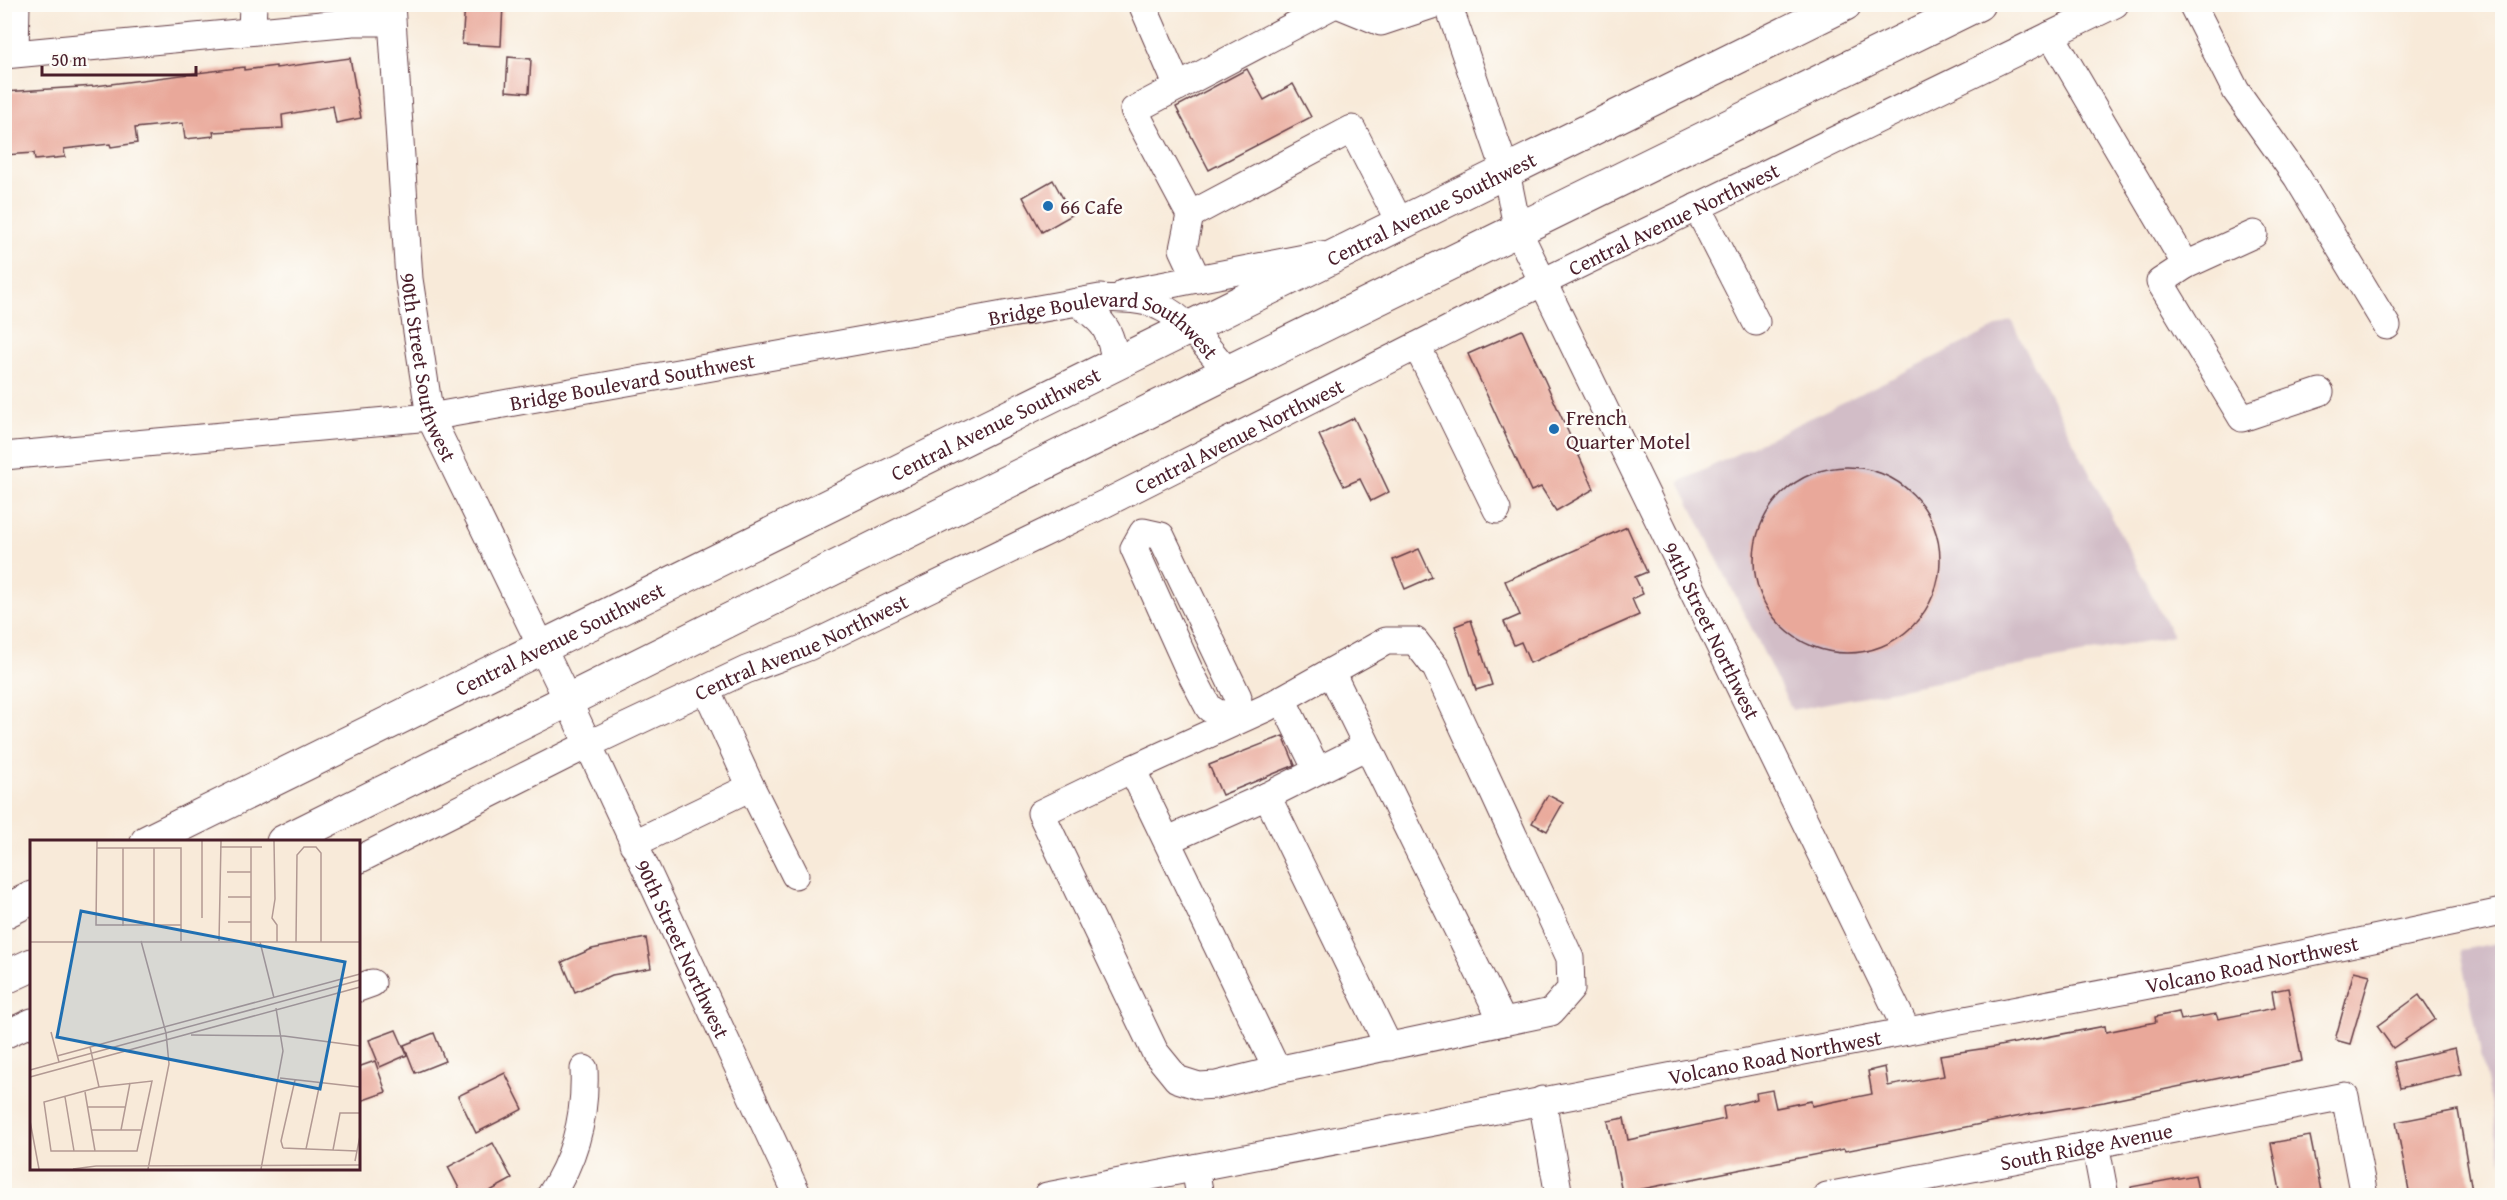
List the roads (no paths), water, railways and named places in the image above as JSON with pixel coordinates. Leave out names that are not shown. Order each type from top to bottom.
[{"type":"main road","name":"Central Avenue Southwest","points":[[151,840],[1845,4]]},
{"type":"main road","points":[[287,840],[1228,372],[1978,4]]},
{"type":"main road","points":[[4,912],[30,899]]},
{"type":"main road","points":[[4,978],[30,966]]},
{"type":"street","points":[[16,4],[10,54],[353,22],[391,13]]},
{"type":"street","points":[[252,31],[253,4]]},
{"type":"street","points":[[1142,4],[1178,87]]},
{"type":"street","points":[[1197,279],[1183,249],[1190,215],[1134,110],[1336,4],[1381,22],[1435,4]]},
{"type":"street","name":"94th Street Northwest","points":[[1448,4],[1506,172],[1518,231],[1907,1031]]},
{"type":"street","name":"Central Avenue Northwest","points":[[360,859],[587,745],[746,670],[808,647],[1124,495],[1543,282],[2115,4]]},
{"type":"street","points":[[2192,4],[2236,91],[2296,177],[2387,326]]},
{"type":"street","name":"90th Street Southwest","points":[[391,13],[409,279],[430,417],[568,701]]},
{"type":"street","points":[[2051,35],[2186,265]]},
{"type":"street","points":[[1190,215],[1352,129],[1401,223]]},
{"type":"street","points":[[1697,207],[1756,322]]},
{"type":"street","points":[[2254,234],[2186,265],[2160,282],[2242,418],[2320,392]]},
{"type":"street","points":[[1116,363],[1111,340],[1089,300],[1344,251]]},
{"type":"street","name":"Bridge Boulevard Southwest","points":[[4,456],[430,417],[1089,300],[1148,302],[1161,308],[1188,327],[1228,372]]},
{"type":"street","points":[[1416,346],[1497,510]]},
{"type":"street","points":[[1124,495],[1143,532]]},
{"type":"street","points":[[1143,532],[1161,536],[1238,697],[1233,722]]},
{"type":"street","points":[[1143,532],[1134,548],[1197,685],[1209,708],[1233,722]]},
{"type":"street","points":[[1386,641],[1415,641],[1436,668],[1570,958],[1571,989],[1551,1012],[1216,1085],[1198,1086],[1177,1079],[1155,1052],[1041,813],[1282,699],[1386,641]]},
{"type":"street","points":[[1197,685],[1226,672]]},
{"type":"street","points":[[1331,672],[1503,1022]]},
{"type":"street","points":[[706,689],[795,875]]},
{"type":"street","points":[[1282,699],[1317,770]]},
{"type":"street","name":"90th Street Northwest","points":[[568,701],[798,1196]]},
{"type":"street","points":[[1168,840],[1267,796],[1367,746]]},
{"type":"street","points":[[1132,769],[1277,1070]]},
{"type":"street","points":[[633,844],[751,787]]},
{"type":"street","points":[[1267,796],[1389,1047]]},
{"type":"street","name":"Volcano Road Northwest","points":[[1047,1196],[2211,972],[2502,912]]},
{"type":"street","points":[[4,1035],[30,1023]]},
{"type":"street","points":[[550,1196],[564,1175],[574,1152],[584,1099],[584,1069]]},
{"type":"street","name":"South Ridge Avenue","points":[[1827,1196],[2345,1095],[2364,1196]]},
{"type":"street","points":[[1542,1101],[1559,1196]]},
{"type":"street","points":[[2095,1143],[2105,1196]]},
{"type":"street","points":[[1195,1168],[1200,1196]]},
{"type":"place","name":"66 Cafe","points":[[1048,206]]},
{"type":"place","name":"French Quarter Motel","points":[[1554,429]]}]
